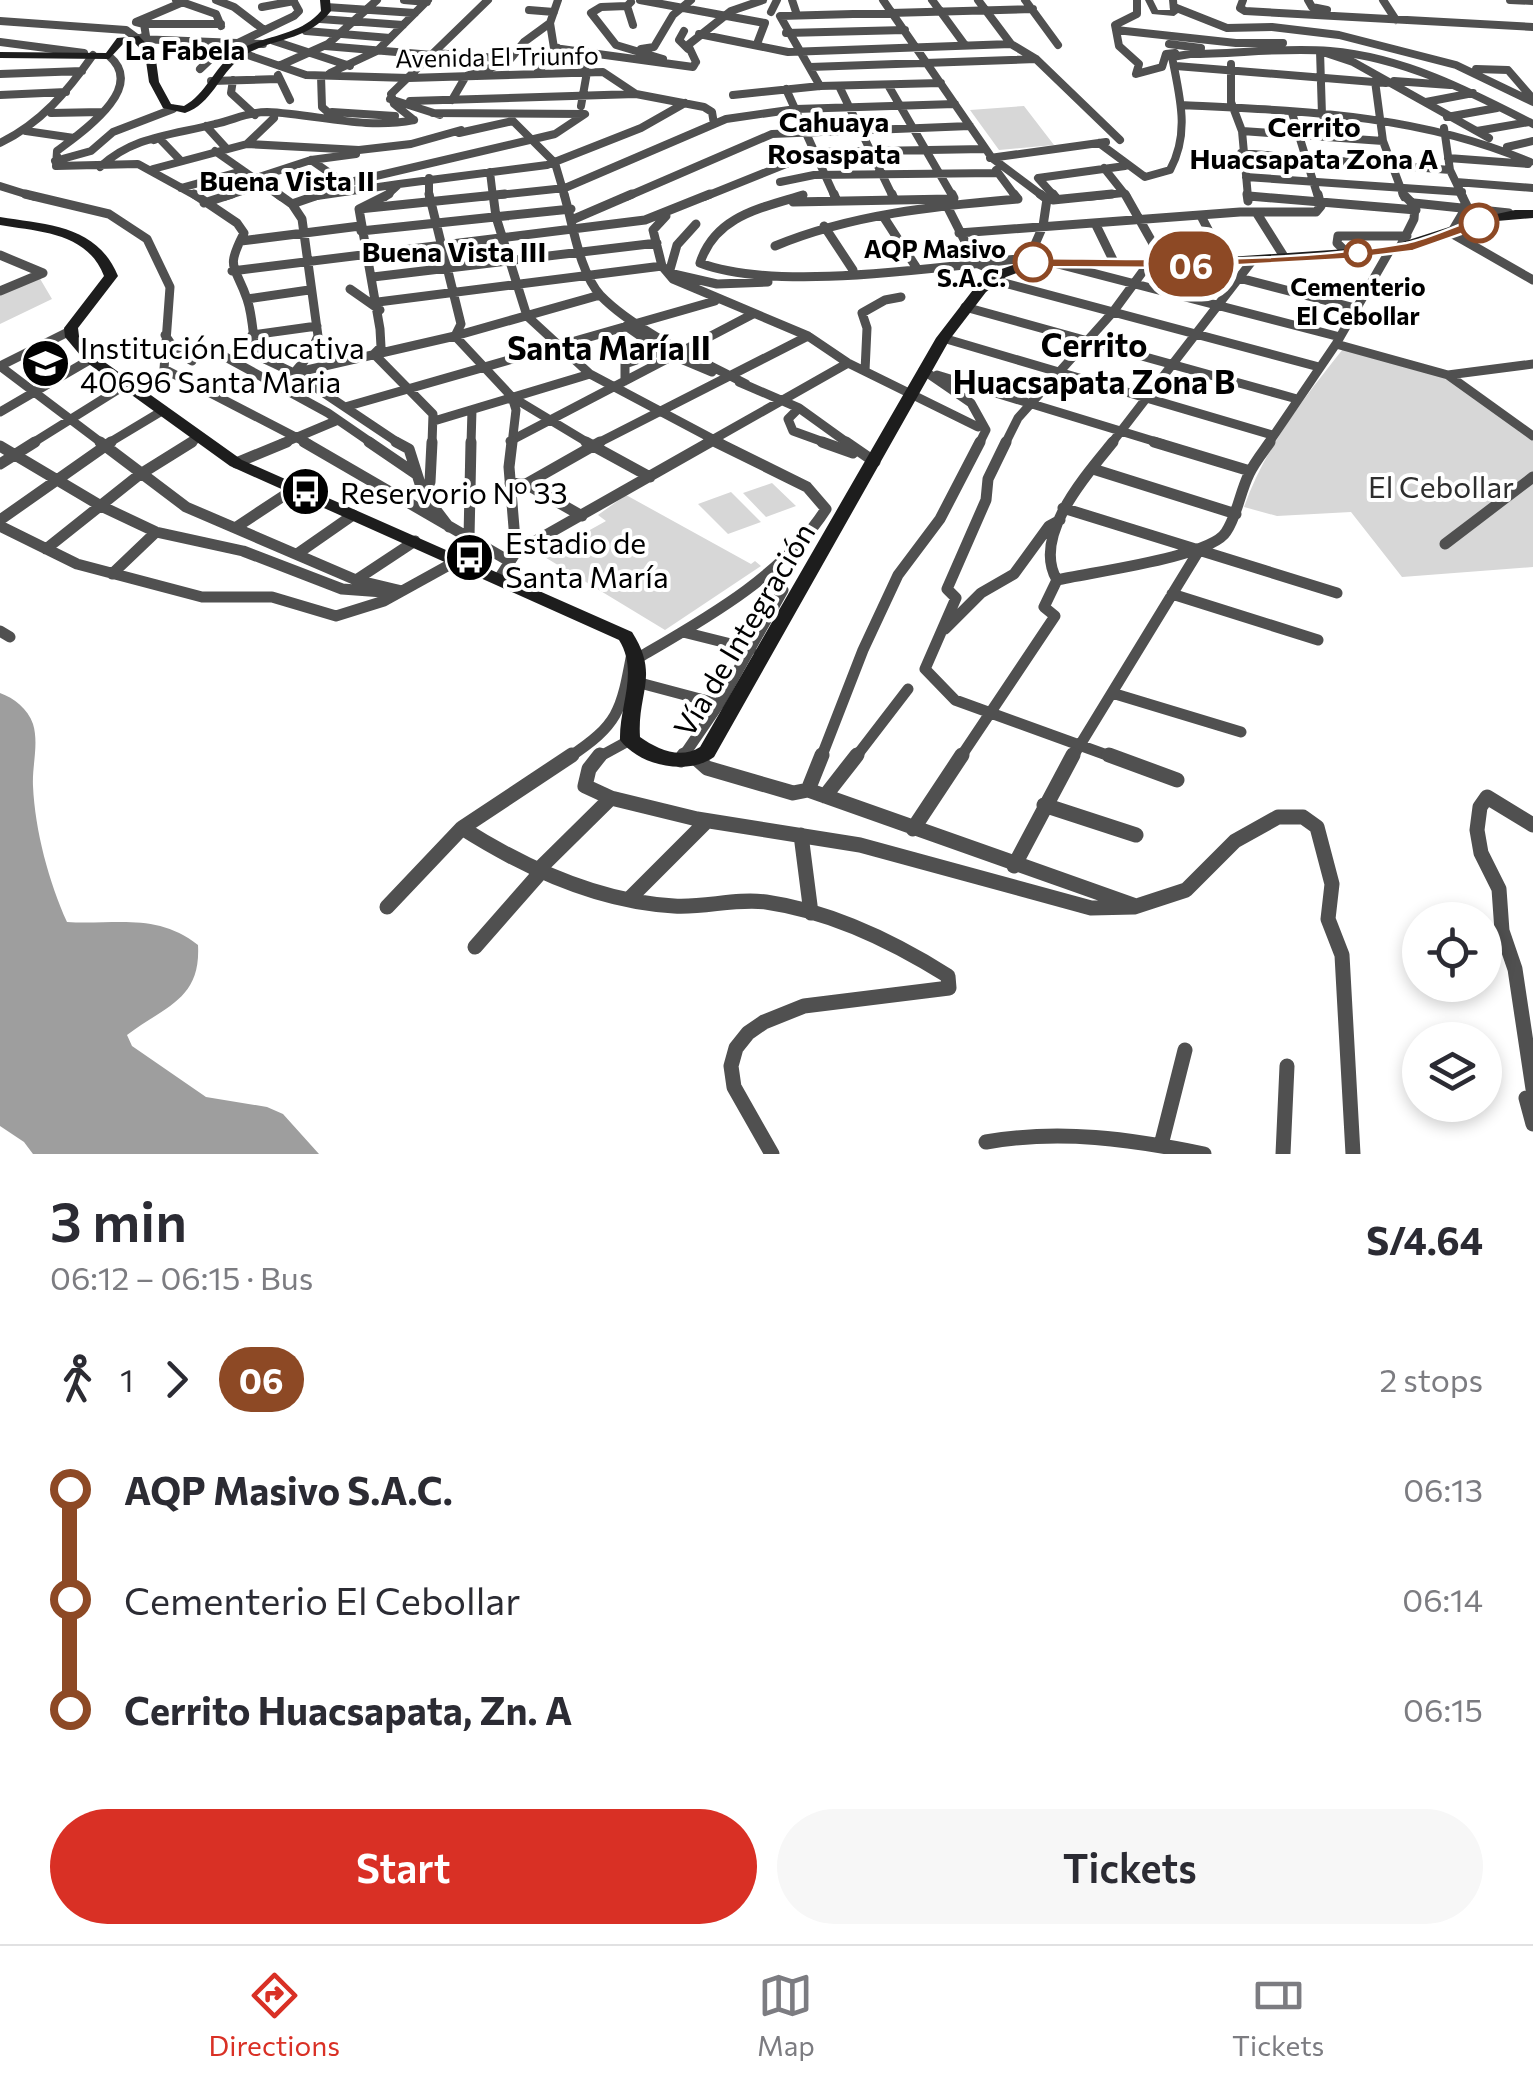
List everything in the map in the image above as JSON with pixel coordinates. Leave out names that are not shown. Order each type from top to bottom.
[{"type":"main road","points":[[0,55],[110,56],[124,35],[138,39],[150,53],[154,82],[177,110],[199,104],[211,81],[241,47],[301,33],[320,19],[324,2]]},
{"type":"main road","name":"Vía de Integración","points":[[636,653],[640,683],[630,740],[643,750],[690,760],[707,752],[875,462],[923,370],[965,307],[997,277],[1036,260],[1186,264],[1348,254],[1451,233],[1509,214],[1533,214]]},
{"type":"main road","points":[[0,221],[69,234],[94,247],[105,260],[110,280],[70,331],[91,359],[198,438],[291,491],[460,559],[508,564],[623,634],[636,653]]},
{"type":"street","points":[[216,0],[232,3],[264,30]]},
{"type":"street","points":[[222,68],[200,66],[297,14],[293,0],[262,8]]},
{"type":"street","points":[[290,100],[276,71],[326,45],[376,0]]},
{"type":"street","points":[[404,0],[427,1]]},
{"type":"street","points":[[390,99],[488,0]]},
{"type":"street","name":"Avenida El Triunfo","points":[[558,0],[550,23],[558,48]]},
{"type":"street","points":[[696,62],[683,63],[622,48],[591,13],[592,4],[627,6],[637,0],[764,22],[757,44]]},
{"type":"street","points":[[652,48],[673,15],[691,0]]},
{"type":"street","points":[[696,62],[689,46],[706,24],[743,4],[761,0]]},
{"type":"street","points":[[771,12],[776,0]]},
{"type":"street","points":[[792,0],[797,16]]},
{"type":"street","points":[[835,0],[843,14]]},
{"type":"street","points":[[883,0],[992,158],[1047,199],[1036,260]]},
{"type":"street","points":[[932,0],[965,46]]},
{"type":"street","points":[[775,246],[824,226],[944,205],[1018,199],[987,159],[1120,140],[1036,60],[1010,44],[978,0]]},
{"type":"street","points":[[1025,0],[1058,45]]},
{"type":"street","points":[[1137,0],[1137,14],[1115,24],[1115,40],[1138,64],[1139,75],[1162,67],[1166,54],[1320,51],[1408,66],[1436,75],[1531,123]]},
{"type":"street","points":[[1149,0],[1160,13],[1174,14],[1236,43],[1284,42],[1246,53],[1169,44]]},
{"type":"street","points":[[1243,0],[1240,8],[1245,12],[1533,27]]},
{"type":"street","points":[[1308,0],[1307,4],[1322,9],[1396,19]]},
{"type":"street","points":[[1383,0],[1396,19]]},
{"type":"street","points":[[1510,0],[1533,1]]},
{"type":"street","points":[[140,23],[178,1],[216,14],[221,24]]},
{"type":"street","points":[[339,122],[327,112],[321,76],[350,66],[377,50],[427,1]]},
{"type":"street","points":[[324,2],[415,13]]},
{"type":"street","points":[[627,6],[632,25]]},
{"type":"street","points":[[167,23],[206,9]]},
{"type":"street","points":[[820,86],[786,33],[780,16],[1033,9]]},
{"type":"street","points":[[529,10],[554,12]]},
{"type":"street","points":[[1289,14],[1304,32]]},
{"type":"street","points":[[1332,16],[1347,32]]},
{"type":"street","points":[[1116,30],[1177,18],[1227,28],[1338,35],[1470,69],[1533,100]]},
{"type":"street","points":[[320,19],[403,25]]},
{"type":"street","points":[[0,21],[124,35]]},
{"type":"street","points":[[140,23],[221,24]]},
{"type":"street","points":[[138,39],[146,36],[140,23]]},
{"type":"street","points":[[452,100],[466,76],[512,60],[524,42],[550,23]]},
{"type":"street","points":[[207,39],[221,24]]},
{"type":"street","points":[[786,33],[905,30]]},
{"type":"street","points":[[301,33],[326,45],[512,60]]},
{"type":"street","points":[[301,33],[390,38]]},
{"type":"street","points":[[698,34],[774,50],[798,51],[1010,44]]},
{"type":"street","points":[[138,39],[207,39],[241,47]]},
{"type":"street","points":[[626,39],[652,48]]},
{"type":"street","points":[[269,42],[350,66]]},
{"type":"street","points":[[0,143],[26,131],[51,112],[82,72],[88,54],[1,43]]},
{"type":"street","name":"Avenida El Triunfo","points":[[241,47],[262,63],[282,65],[306,76],[610,74],[636,94],[708,109],[714,124]]},
{"type":"street","points":[[558,48],[642,63],[693,66],[696,62]]},
{"type":"street","points":[[558,48],[587,72],[580,101]]},
{"type":"street","points":[[520,114],[522,98],[534,74],[558,48]]},
{"type":"street","points":[[622,48],[652,48]]},
{"type":"street","points":[[1320,51],[1322,115]]},
{"type":"street","points":[[1320,51],[1344,58],[1532,162]]},
{"type":"street","points":[[28,73],[41,54]]},
{"type":"street","points":[[1099,144],[1125,166],[1149,178],[1170,170],[1180,152],[1178,141],[1185,127],[1172,56],[1190,54]]},
{"type":"street","points":[[1232,55],[1234,108],[1242,131],[1241,153],[1249,196],[1240,212]]},
{"type":"street","points":[[110,56],[118,60],[122,73],[118,93],[105,112],[57,150],[56,166],[100,167],[130,162],[153,169],[238,223],[244,233],[232,258],[232,272],[248,299],[256,355],[294,373],[409,449],[423,493],[449,528]]},
{"type":"street","points":[[810,67],[1036,60]]},
{"type":"street","points":[[1176,66],[1460,86]]},
{"type":"street","points":[[1408,66],[1392,68],[1382,80],[1381,120],[1383,141],[1399,186],[1406,201],[1415,207]]},
{"type":"street","points":[[1470,69],[1508,70],[1533,100]]},
{"type":"street","points":[[0,74],[82,72]]},
{"type":"street","points":[[1421,83],[1436,75]]},
{"type":"street","points":[[211,81],[278,79]]},
{"type":"street","points":[[234,80],[231,93],[242,115]]},
{"type":"street","points":[[748,115],[733,95],[820,86],[942,83]]},
{"type":"street","points":[[888,85],[954,198]]},
{"type":"street","points":[[840,86],[894,199]]},
{"type":"street","points":[[786,89],[836,199]]},
{"type":"street","points":[[0,106],[5,95],[66,92]]},
{"type":"street","points":[[1426,102],[1473,93]]},
{"type":"street","points":[[390,99],[580,101],[636,94]]},
{"type":"street","points":[[390,99],[414,120]]},
{"type":"street","points":[[401,101],[464,122],[459,133]]},
{"type":"street","points":[[314,194],[556,163],[642,128],[685,103]]},
{"type":"street","points":[[359,209],[565,188],[714,124],[748,115],[796,109],[955,104]]},
{"type":"street","points":[[1180,105],[1381,120],[1445,130],[1532,162]]},
{"type":"street","points":[[1448,117],[1500,108]]},
{"type":"street","points":[[154,122],[177,110]]},
{"type":"street","points":[[55,161],[90,151],[113,132],[177,110]]},
{"type":"street","points":[[51,112],[105,112]]},
{"type":"street","points":[[100,167],[109,156],[138,142],[242,115],[302,116],[327,112],[414,120]]},
{"type":"street","points":[[1438,112],[1445,130],[1450,170],[1466,206],[1462,207],[1451,233],[1533,280]]},
{"type":"street","points":[[959,233],[1240,212],[1307,214],[1320,210],[1302,136],[1292,113]]},
{"type":"street","points":[[292,204],[344,184],[555,134],[585,114],[433,114]]},
{"type":"street","points":[[242,115],[274,118]]},
{"type":"street","points":[[138,142],[242,115],[339,122],[414,120]]},
{"type":"street","points":[[247,144],[274,118]]},
{"type":"street","points":[[204,203],[311,160],[513,121],[556,163],[589,276],[600,296],[679,353],[830,426],[854,452]]},
{"type":"street","points":[[1476,131],[1531,123]]},
{"type":"street","points":[[206,126],[226,148]]},
{"type":"street","points":[[232,272],[502,238],[574,219],[758,139],[807,130],[970,126]]},
{"type":"street","points":[[26,131],[74,138]]},
{"type":"street","points":[[1242,131],[1383,141]]},
{"type":"street","points":[[160,138],[180,160]]},
{"type":"street","points":[[130,162],[121,152],[160,138]]},
{"type":"street","points":[[1506,147],[1533,142]]},
{"type":"street","points":[[153,169],[247,144],[372,149]]},
{"type":"street","points":[[241,241],[496,217],[574,219],[669,213],[750,176],[816,152],[985,149]]},
{"type":"street","points":[[215,151],[292,204],[302,220],[317,326],[316,344],[294,373]]},
{"type":"street","points":[[1241,153],[1450,170]]},
{"type":"street","points":[[1448,158],[1532,162]]},
{"type":"street","points":[[311,160],[344,184]]},
{"type":"street","points":[[1056,198],[1038,178],[1125,166]]},
{"type":"street","points":[[1104,168],[1118,180],[1142,220],[1156,263],[1018,418],[988,478],[986,500],[947,589],[956,598],[925,668],[954,700],[1177,780]]},
{"type":"street","points":[[180,188],[242,171]]},
{"type":"street","points":[[388,906],[462,828],[604,734],[622,703],[628,661],[636,653],[683,632],[805,539],[826,509],[807,487],[590,374],[527,316],[496,217],[490,172]]},
{"type":"street","points":[[780,182],[824,175],[998,173]]},
{"type":"street","points":[[1246,177],[1462,192]]},
{"type":"street","points":[[429,178],[429,200],[444,244],[461,324],[455,336]]},
{"type":"street","points":[[1456,182],[1533,188]]},
{"type":"street","points":[[359,209],[388,195],[399,184]]},
{"type":"street","points":[[0,186],[23,195],[85,207],[141,232],[153,246],[163,279],[170,287],[164,370],[298,436],[508,564]]},
{"type":"street","points":[[1046,207],[1056,198],[1123,193]]},
{"type":"street","points":[[803,195],[720,227],[704,247],[700,262],[715,272],[739,275],[865,272],[1036,260],[1219,305],[1448,375],[1533,436]]},
{"type":"street","points":[[1249,196],[1320,203],[1462,207],[1509,214]]},
{"type":"street","points":[[944,205],[954,198]]},
{"type":"street","points":[[776,204],[954,198]]},
{"type":"street","points":[[944,205],[976,263],[997,277],[1319,367]]},
{"type":"street","points":[[1058,580],[1198,552],[1226,533],[1250,472],[1399,245],[1415,207]]},
{"type":"street","points":[[359,209],[379,306],[382,347],[374,354]]},
{"type":"street","points":[[1256,212],[1283,255]]},
{"type":"street","points":[[669,213],[653,230],[665,269],[684,286],[808,336],[848,363],[978,427]]},
{"type":"street","points":[[883,216],[916,267]]},
{"type":"street","points":[[1200,216],[1225,262]]},
{"type":"street","points":[[665,269],[670,254],[696,224]]},
{"type":"street","points":[[1095,224],[1114,262]]},
{"type":"street","points":[[824,226],[853,270]]},
{"type":"street","points":[[1348,254],[1337,243],[1338,236],[1399,245]]},
{"type":"street","points":[[372,277],[657,243]]},
{"type":"street","points":[[0,291],[43,273],[1,256]]},
{"type":"street","points":[[935,639],[981,593],[1014,574],[1252,260]]},
{"type":"street","points":[[1186,264],[1355,308]]},
{"type":"street","points":[[350,289],[379,306],[516,284],[665,269],[728,285],[857,276],[865,272]]},
{"type":"street","points":[[248,299],[309,290]]},
{"type":"street","points":[[294,373],[455,336],[600,296]]},
{"type":"street","points":[[865,371],[867,328],[862,312],[901,297]]},
{"type":"street","points":[[344,408],[716,300]]},
{"type":"street","points":[[965,307],[1297,400]]},
{"type":"street","points":[[510,441],[753,314]]},
{"type":"street","points":[[252,336],[317,326]]},
{"type":"street","points":[[626,326],[662,351]]},
{"type":"street","points":[[70,331],[0,366],[139,475],[186,506],[356,580],[402,591]]},
{"type":"street","points":[[165,335],[176,351],[192,361]]},
{"type":"street","points":[[455,336],[512,397],[650,477]]},
{"type":"street","points":[[526,484],[808,336]]},
{"type":"street","points":[[943,338],[1272,435]]},
{"type":"street","points":[[625,382],[625,364],[662,351],[679,353]]},
{"type":"street","points":[[220,354],[338,420],[416,474]]},
{"type":"street","points":[[374,354],[433,414],[430,482],[423,493]]},
{"type":"street","points":[[0,412],[91,359]]},
{"type":"street","points":[[508,564],[710,439],[848,363]]},
{"type":"street","points":[[1448,375],[1533,364]]},
{"type":"street","points":[[923,370],[1250,472]]},
{"type":"street","points":[[808,790],[862,650],[898,575],[940,519],[986,430],[985,421],[971,404],[923,370]]},
{"type":"street","points":[[434,421],[590,374]]},
{"type":"street","points":[[0,464],[127,384]]},
{"type":"street","points":[[508,564],[510,441],[516,410],[512,397]]},
{"type":"street","points":[[469,538],[472,410]]},
{"type":"street","points":[[797,410],[788,419],[793,431],[875,462]]},
{"type":"street","points":[[162,411],[104,446],[0,523],[76,564],[112,574],[202,597],[272,597],[336,616],[384,601],[460,559]]},
{"type":"street","points":[[236,463],[338,420]]},
{"type":"street","points":[[46,550],[139,475],[198,438]]},
{"type":"street","points":[[0,446],[102,506],[156,532],[243,551],[342,589],[402,591]]},
{"type":"street","points":[[1092,468],[1236,514]]},
{"type":"street","points":[[1445,544],[1533,477]]},
{"type":"street","points":[[510,484],[526,484],[582,516]]},
{"type":"street","points":[[235,528],[291,491]]},
{"type":"street","points":[[1062,514],[1338,593]]},
{"type":"street","points":[[1058,580],[1050,570],[1051,552],[1062,514]]},
{"type":"street","points":[[297,554],[353,515]]},
{"type":"street","points":[[112,574],[156,532]]},
{"type":"street","points":[[356,580],[415,541]]},
{"type":"street","points":[[1014,866],[1078,746],[1198,552]]},
{"type":"street","points":[[913,830],[1055,616],[1044,608],[1058,580]]},
{"type":"street","points":[[782,590],[690,760],[793,793],[808,790],[1014,866],[1138,906]]},
{"type":"street","points":[[1172,594],[1318,640]]},
{"type":"street","points":[[683,632],[751,648]]},
{"type":"street","points":[[640,683],[719,704]]},
{"type":"street","points":[[824,796],[908,689]]},
{"type":"street","points":[[1112,693],[1241,732]]},
{"type":"street","points":[[630,740],[606,746],[584,780],[594,792],[706,821],[860,845],[1091,908],[1138,906],[1186,890],[1235,842],[1278,817],[1303,817],[1317,827],[1332,884],[1328,919],[1342,955],[1353,1154]]},
{"type":"street","points":[[474,947],[538,872],[611,798]]},
{"type":"street","points":[[1533,825],[1487,798],[1480,807],[1477,830],[1482,854],[1499,889],[1502,932],[1516,969],[1533,1124]]},
{"type":"street","points":[[1044,806],[1136,835]]},
{"type":"street","points":[[630,897],[706,821]]},
{"type":"street","points":[[462,828],[538,872],[630,897],[673,906],[739,900],[812,913],[934,966],[948,976],[949,988],[922,995],[819,1003],[777,1016],[748,1032],[736,1044],[731,1060],[734,1088],[772,1154]]},
{"type":"street","points":[[800,835],[812,913]]},
{"type":"street","points":[[1161,1145],[1185,1050]]},
{"type":"street","points":[[1283,1154],[1287,1066]]},
{"type":"street","points":[[986,1142],[1044,1132],[1161,1145],[1204,1154]]},
{"type":"green space","points":[[1024,106],[1054,145],[999,150],[970,110]]},
{"type":"green space","points":[[39,277],[52,299],[0,324],[0,295]]},
{"type":"green space","name":"El Cebollar","points":[[1343,349],[1444,376],[1533,441],[1533,567],[1402,577],[1351,512],[1277,516],[1244,507],[1274,444]]},
{"type":"green space","points":[[772,483],[796,506],[766,517],[743,493]]},
{"type":"green space","points":[[731,492],[761,522],[728,534],[698,504]]},
{"type":"green space","points":[[626,495],[761,566],[665,630],[543,556],[606,521],[598,515]]},
{"type":"shaded area","points":[[0,693],[20,705],[33,724],[37,821],[49,873],[67,922],[151,924],[183,935],[198,945],[194,978],[187,990],[127,1035],[132,1046],[206,1097],[267,1107],[283,1114],[319,1154],[33,1154],[24,1142],[0,1126]]},
{"type":"bus line","name":"06","points":[[1033,262],[1186,264],[1348,254],[1413,246],[1479,223]]},
{"type":"place","name":"Cementerio El Cebollar","points":[[1358,253]]},
{"type":"place","name":"AQP Masivo S.A.C.","points":[[1033,262]]},
{"type":"place","name":"Institución Educativa 40696 Santa Maria","points":[[45,363]]},
{"type":"place","name":"Reservorio Nº 33","points":[[305,491]]},
{"type":"place","name":"Estadio de Santa María","points":[[470,558]]},
{"type":"district","name":"La Fabela","points":[[185,49]]},
{"type":"district","name":"Cahuaya Rosaspata","points":[[834,137]]},
{"type":"district","name":"Cerrito Huacsapata Zona A","points":[[1314,142]]},
{"type":"district","name":"Buena Vista II","points":[[287,180]]},
{"type":"district","name":"Buena Vista III","points":[[454,251]]},
{"type":"district","name":"Santa María II","points":[[609,347]]},
{"type":"district","name":"Cerrito Huacsapata Zona B","points":[[1094,362]]}]
